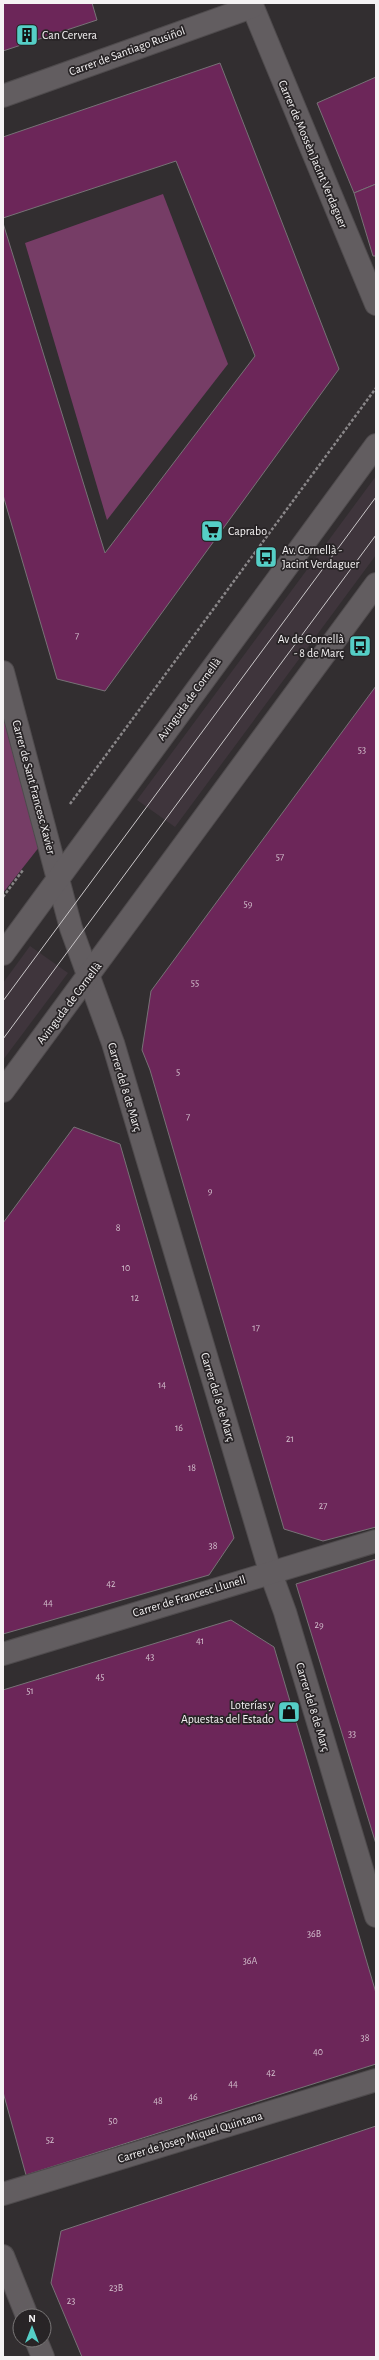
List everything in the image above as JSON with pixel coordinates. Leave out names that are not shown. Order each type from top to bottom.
[{"type":"street","name":"Carrer de Santiago Rusiñol","points":[[3,96],[251,5]]},
{"type":"street","name":"Carrer de Mossèn Jacint Verdaguer","points":[[251,5],[376,304]]},
{"type":"street","name":"Avinguda de Cornellà","points":[[3,954],[376,445]]},
{"type":"street","name":"Avinguda de Cornellà","points":[[3,1092],[376,584]]},
{"type":"street","name":"Carrer de Sant Francesc Xavier","points":[[3,672],[59,878]]},
{"type":"street","name":"Carrer del 8 de Març","points":[[59,878],[71,928],[113,1043],[270,1571],[285,1612],[376,1916]]},
{"type":"street","name":"Carrer de Francesc Llunell","points":[[3,1654],[270,1571],[376,1541]]},
{"type":"street","name":"Carrer de Josep Miquel Quintana","points":[[3,2194],[376,2080]]},
{"type":"street","points":[[3,2256],[23,2308]]},
{"type":"path","points":[[3,897],[376,388]]},
{"type":"shaded area","points":[[163,194],[228,364],[107,520],[25,243]]},
{"type":"shaded area","points":[[376,476],[376,555],[175,827],[137,800]]},
{"type":"shaded area","points":[[3,703],[47,837],[3,893]]},
{"type":"shaded area","points":[[30,946],[68,973],[3,1060],[3,983]]},
{"type":"building","name":"Can Cervera","points":[[3,3],[92,3],[97,20],[3,51]]},
{"type":"building","points":[[220,63],[339,369],[105,691],[57,679],[3,495],[3,223],[105,553],[255,356],[176,161],[3,218],[3,137]]},
{"type":"building","points":[[376,77],[376,184],[354,193],[317,103]]},
{"type":"building","points":[[376,184],[376,256],[373,256],[354,193]]},
{"type":"building","points":[[376,686],[376,1527],[323,1541],[284,1529],[150,1070],[142,1050],[151,991]]},
{"type":"building","points":[[74,1127],[120,1144],[234,1538],[209,1575],[3,1634],[3,1223]]},
{"type":"building","points":[[376,1559],[376,1844],[296,1584]]},
{"type":"building","points":[[231,1620],[274,1647],[376,1993],[376,2064],[26,2175],[3,2092],[3,1690]]},
{"type":"building","points":[[376,2126],[376,2357],[82,2357],[51,2283],[61,2231]]},
{"type":"tram line","points":[[3,1001],[376,497]]},
{"type":"tram line","points":[[3,1039],[376,535]]},
{"type":"place","name":"Can Cervera","points":[[27,35]]},
{"type":"place","name":"Caprabo","points":[[212,531]]},
{"type":"place","name":"Av. Cornellà - Jacint Verdaguer","points":[[266,557]]},
{"type":"place","name":"Av de Cornellà - 8 de Març","points":[[360,646]]},
{"type":"place","name":"Loterías y Apuestas del Estado","points":[[289,1712]]}]
